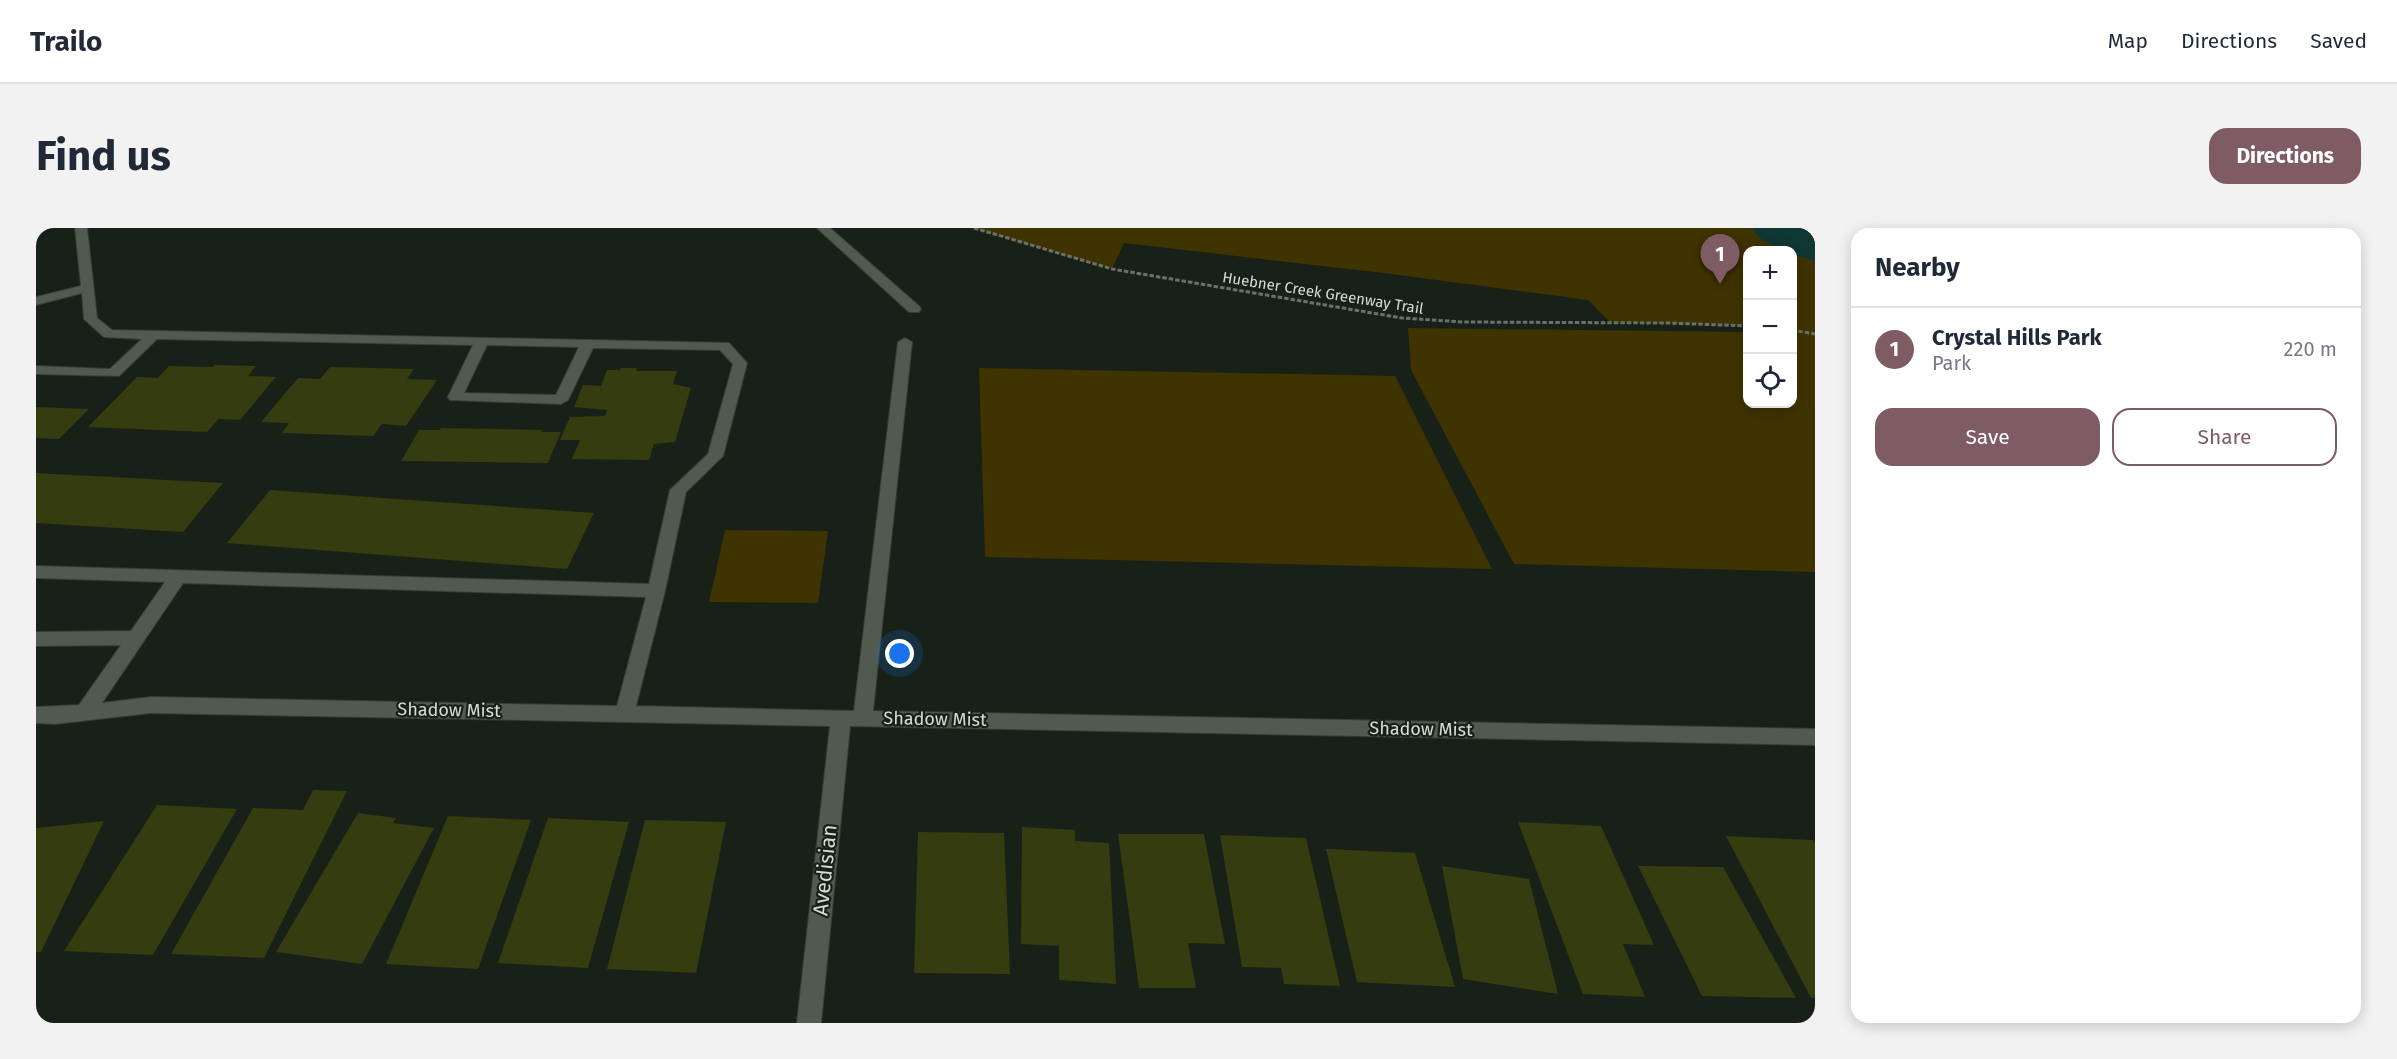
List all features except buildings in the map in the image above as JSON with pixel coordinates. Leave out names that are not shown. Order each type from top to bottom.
[{"type":"street","points":[[81,228],[91,319],[109,334],[724,346],[740,363],[715,456],[678,490],[654,600],[625,713]]},
{"type":"street","points":[[823,228],[914,309]]},
{"type":"street","points":[[36,301],[88,288]]},
{"type":"street","points":[[36,370],[114,373],[153,335]]},
{"type":"street","points":[[482,341],[455,397],[561,400],[588,343]]},
{"type":"street","name":"Avedisian","points":[[808,1023],[852,717],[874,633],[905,342]]},
{"type":"street","points":[[36,572],[178,576],[654,600]]},
{"type":"street","points":[[84,713],[178,576]]},
{"type":"street","points":[[36,639],[134,638]]},
{"type":"street","name":"Shadow Mist","points":[[36,723],[45,715],[151,705],[1815,737]]},
{"type":"path","name":"Huebner Creek Greenway Trail","points":[[974,228],[1112,269],[1402,318],[1463,322],[1666,322],[1743,326]]},
{"type":"path","points":[[1797,331],[1815,334]]},
{"type":"shaded area","points":[[973,228],[1815,228],[1815,572],[1514,564],[1411,370],[1408,328],[1743,332],[1743,408],[1797,408],[1797,246],[1743,246],[1743,326],[1610,322],[1588,300],[1383,273],[1124,243],[1112,269]]},
{"type":"shaded area","points":[[979,368],[1395,376],[1492,569],[985,557]]},
{"type":"shaded area","points":[[725,530],[828,531],[818,603],[709,602]]},
{"type":"waterway","points":[[1776,228],[1815,246]]},
{"type":"place","name":"Crystal Hills Park","points":[[1720,284]]}]
